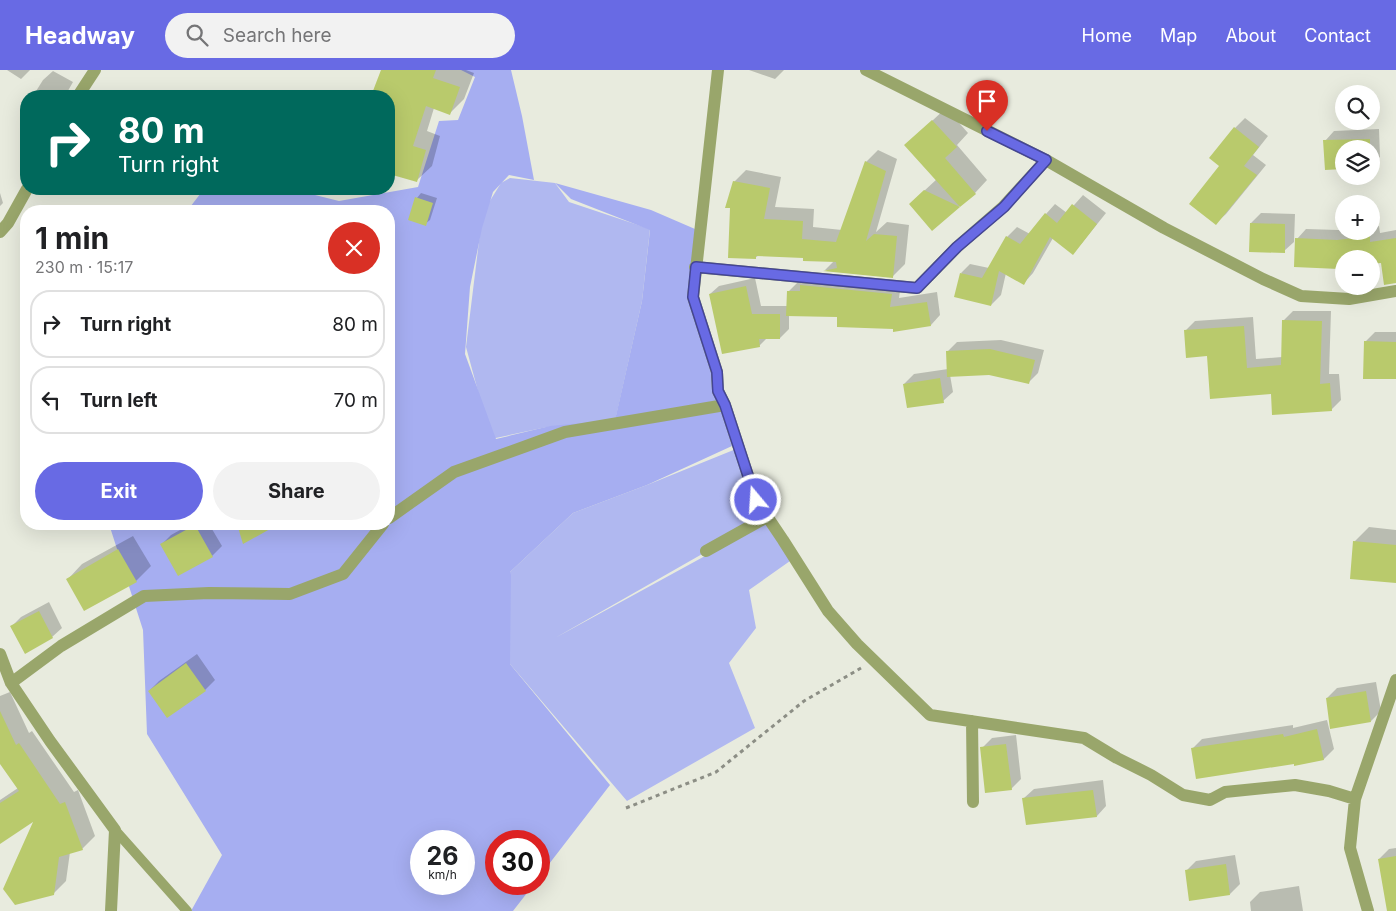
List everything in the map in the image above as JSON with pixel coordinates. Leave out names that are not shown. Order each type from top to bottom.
[{"type":"street","points":[[82,90],[95,70]]},
{"type":"street","points":[[718,70],[693,297],[717,372],[718,391],[725,405],[756,500],[828,612],[856,644],[930,715],[1084,738],[1183,795],[1210,800],[1225,792],[1295,785],[1329,791],[1355,799]]},
{"type":"street","points":[[866,70],[1046,160],[1164,228],[1262,279],[1301,296],[1349,299],[1396,290]]},
{"type":"street","points":[[696,267],[917,288],[957,247],[1004,207],[1046,160]]},
{"type":"street","points":[[0,232],[8,223],[24,195]]},
{"type":"street","points":[[395,514],[454,472],[565,432],[725,405]]},
{"type":"street","points":[[706,551],[767,517]]},
{"type":"street","points":[[11,683],[61,646],[144,596],[209,593],[290,594],[342,574],[378,530]]},
{"type":"street","points":[[0,654],[11,683],[50,741],[115,830],[111,911]]},
{"type":"street","points":[[1368,911],[1350,848],[1355,799],[1396,680]]},
{"type":"street","points":[[972,722],[973,802]]},
{"type":"lane","points":[[115,830],[187,911]]},
{"type":"path","points":[[626,808],[716,772],[804,701],[874,660]]},
{"type":"shaded area","points":[[461,70],[511,70],[534,180],[509,175],[493,192],[482,228],[470,287],[465,354],[496,439],[550,426],[615,420],[642,301],[650,230],[571,199],[555,183],[651,210],[695,229],[692,306],[732,446],[647,485],[573,513],[510,572],[510,664],[610,785],[550,863],[550,830],[485,830],[485,895],[525,895],[513,911],[191,911],[222,855],[147,734],[143,630],[111,530],[395,530],[395,205],[192,205],[199,195],[315,195],[339,201],[373,195],[395,195],[395,191],[418,187],[439,121],[458,120],[475,77]]},
{"type":"shaded area","points":[[510,178],[555,183],[569,202],[650,229],[642,301],[615,421],[547,427],[491,439],[466,347],[481,225],[488,204],[501,183]]},
{"type":"shaded area","points":[[736,449],[767,517],[555,638],[767,522],[790,561],[749,590],[756,628],[729,663],[755,728],[627,801],[510,664],[510,572],[573,513]]},
{"type":"building","points":[[381,70],[436,70],[433,78],[460,87],[450,115],[426,106],[413,146],[426,150],[417,182],[395,176],[395,90],[373,90]]},
{"type":"building","points":[[932,120],[957,147],[945,158],[976,194],[960,207],[904,145]]},
{"type":"building","points":[[1234,127],[1259,147],[1244,166],[1257,175],[1216,225],[1189,204],[1219,166],[1209,158]]},
{"type":"building","points":[[1370,139],[1335,140],[1335,169],[1325,170],[1323,140]]},
{"type":"building","points":[[865,161],[886,171],[866,241],[874,234],[897,236],[893,278],[823,271],[837,268],[836,262],[803,261],[803,258],[756,256],[756,259],[728,258],[730,208],[725,208],[733,181],[770,188],[764,219],[803,221],[802,239],[836,242]]},
{"type":"building","points":[[924,190],[960,207],[932,231],[909,204]]},
{"type":"building","points":[[415,197],[433,203],[426,226],[408,220]]},
{"type":"building","points":[[1072,204],[1097,224],[1073,255],[1050,237],[1024,285],[999,271],[991,306],[954,297],[960,273],[982,278],[1006,236],[1020,244],[1045,213],[1057,223]]},
{"type":"building","points":[[1250,223],[1285,224],[1285,253],[1249,252]]},
{"type":"building","points":[[1295,238],[1370,240],[1370,242],[1396,238],[1396,283],[1384,285],[1380,250],[1335,250],[1335,269],[1294,267]]},
{"type":"building","points":[[800,285],[892,294],[890,307],[927,302],[931,326],[893,332],[893,329],[837,327],[837,317],[786,316],[787,291],[800,291]]},
{"type":"building","points":[[746,286],[752,314],[780,314],[780,339],[759,339],[760,347],[722,354],[709,294]]},
{"type":"building","points":[[1282,320],[1322,321],[1320,384],[1330,383],[1332,411],[1272,415],[1271,394],[1210,399],[1207,356],[1186,358],[1184,330],[1244,326],[1247,368],[1281,365]]},
{"type":"building","points":[[1364,341],[1396,342],[1396,379],[1363,379]]},
{"type":"building","points":[[990,349],[1035,360],[1029,384],[989,375],[947,377],[946,351]]},
{"type":"building","points":[[940,378],[944,403],[907,408],[903,384]]},
{"type":"building","points":[[186,530],[198,530],[213,557],[178,576],[160,544]]},
{"type":"building","points":[[239,530],[268,530],[243,544]]},
{"type":"building","points":[[1353,541],[1396,545],[1396,583],[1350,579]]},
{"type":"building","points":[[118,549],[137,582],[84,611],[66,579]]},
{"type":"building","points":[[39,611],[53,638],[25,654],[10,626]]},
{"type":"building","points":[[186,663],[206,691],[167,718],[148,691]]},
{"type":"building","points":[[1366,691],[1371,722],[1330,729],[1326,698]]},
{"type":"building","points":[[0,711],[16,745],[19,743],[60,804],[65,802],[83,850],[59,857],[54,895],[15,905],[3,889],[33,822],[0,844],[0,803],[19,791],[0,764]]},
{"type":"building","points":[[1317,729],[1324,760],[1294,766],[1294,764],[1196,779],[1191,748],[1283,734],[1284,737]]},
{"type":"building","points":[[1006,744],[1012,790],[985,793],[980,747]]},
{"type":"building","points":[[1093,790],[1097,817],[1026,825],[1022,798]]},
{"type":"building","points":[[1396,856],[1396,911],[1387,911],[1378,859]]},
{"type":"building","points":[[1226,864],[1230,895],[1189,901],[1185,870]]},
{"type":"route","points":[[756,500],[725,405],[718,391],[717,372],[693,297],[696,267],[917,288],[957,247],[1004,207],[1046,160],[987,131]]}]
